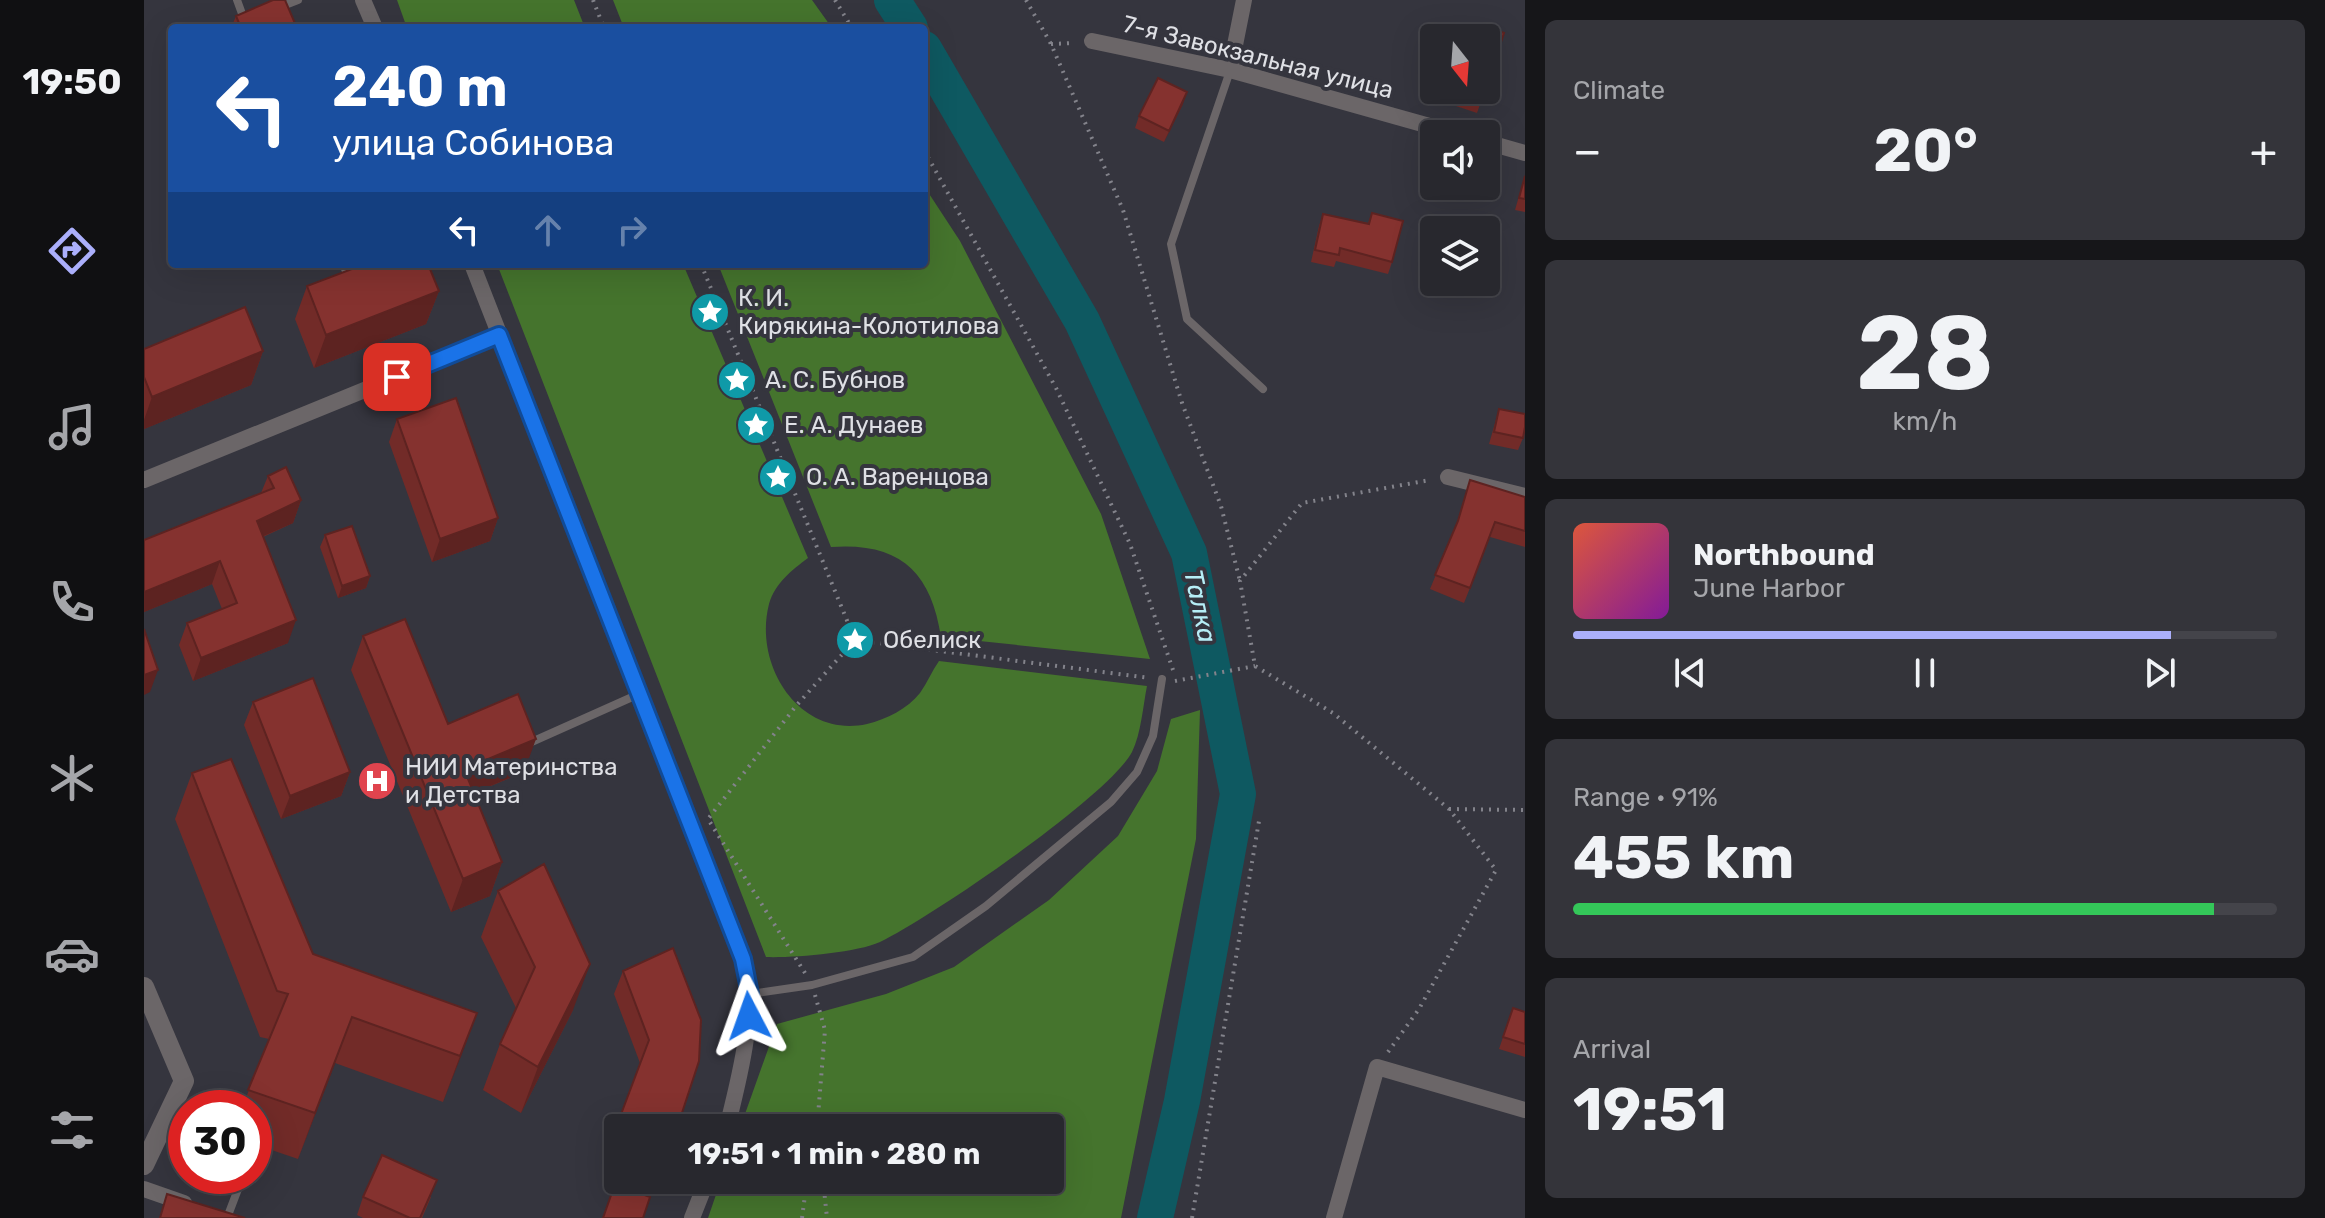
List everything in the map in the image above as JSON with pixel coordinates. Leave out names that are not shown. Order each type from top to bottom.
[{"type":"street","points":[[363,0],[373,24]]},
{"type":"street","points":[[1230,70],[1244,0]]},
{"type":"street","name":"7-я Завокзальная улица","points":[[1092,41],[1230,70],[1420,123]]},
{"type":"street","points":[[1500,146],[1525,153]]},
{"type":"street","points":[[474,268],[743,959],[750,994],[748,1037],[730,1114]]},
{"type":"street","points":[[144,480],[499,335]]},
{"type":"street","points":[[1448,477],[1525,496]]},
{"type":"street","points":[[144,987],[184,1081],[144,1165]]},
{"type":"street","points":[[1334,1218],[1377,1067],[1525,1110]]},
{"type":"street","points":[[144,1189],[216,1214]]},
{"type":"street","points":[[692,1218],[701,1194]]},
{"type":"lane","points":[[237,0],[245,22],[258,16]]},
{"type":"lane","points":[[271,11],[298,0]]},
{"type":"lane","points":[[1230,70],[1171,244],[1187,319],[1263,389]]},
{"type":"lane","points":[[345,268],[353,290]]},
{"type":"lane","points":[[750,994],[812,985],[913,957],[986,906],[1111,802],[1137,772],[1153,736],[1162,679]]},
{"type":"lane","points":[[519,747],[639,694]]},
{"type":"lane","points":[[216,1214],[230,1194]]},
{"type":"path","points":[[593,0],[602,24]]},
{"type":"path","points":[[835,0],[850,24]]},
{"type":"path","points":[[1026,0],[1051,44],[1123,210],[1182,403],[1221,506],[1240,581],[1255,666]]},
{"type":"path","points":[[1051,44],[1092,41]]},
{"type":"path","points":[[928,157],[1056,388],[1130,544],[1171,657],[1174,681]]},
{"type":"path","points":[[703,268],[855,640]]},
{"type":"path","points":[[1240,581],[1302,503],[1448,477]]},
{"type":"path","points":[[855,640],[1174,681],[1255,666],[1333,713],[1449,809],[1496,870],[1419,1009],[1377,1067]]},
{"type":"path","points":[[816,1114],[825,1030],[812,985],[708,819],[796,706],[855,640]]},
{"type":"path","points":[[1449,809],[1525,810]]},
{"type":"path","points":[[1192,1218],[1259,821]]},
{"type":"path","points":[[802,1218],[805,1194]]},
{"type":"path","points":[[824,1194],[827,1218]]},
{"type":"green space","points":[[397,0],[574,0],[583,24],[406,24]]},
{"type":"green space","points":[[613,0],[812,0],[829,24],[622,24]]},
{"type":"green space","points":[[928,192],[960,241],[1101,514],[1150,659],[941,637],[929,594],[908,565],[875,550],[831,547],[720,268],[928,268]]},
{"type":"green space","points":[[499,268],[685,268],[808,558],[790,572],[775,590],[769,604],[766,628],[768,651],[775,673],[787,693],[802,709],[821,720],[843,726],[882,719],[915,699],[939,661],[1147,686],[1140,728],[1132,752],[1090,797],[1016,855],[937,909],[880,942],[840,952],[766,957]]},
{"type":"green space","points":[[1200,710],[1196,839],[1121,1218],[708,1218],[716,1194],[1064,1194],[1064,1114],[745,1114],[777,1024],[886,994],[954,967],[1049,900],[1118,836],[1157,771],[1171,719]]},
{"type":"building","points":[[273,0],[285,0],[295,24],[239,24],[236,16]]},
{"type":"building","points":[[1158,78],[1187,92],[1169,131],[1139,116]]},
{"type":"building","points":[[1525,176],[1525,199],[1519,198]]},
{"type":"building","points":[[1372,213],[1403,221],[1392,262],[1340,248],[1339,255],[1315,250],[1323,214],[1369,224]]},
{"type":"building","points":[[354,268],[430,268],[439,291],[326,335],[307,286]]},
{"type":"building","points":[[245,307],[263,351],[152,397],[144,377],[144,349]]},
{"type":"building","points":[[456,398],[498,518],[440,539],[397,419]]},
{"type":"building","points":[[1499,409],[1525,414],[1523,438],[1494,432]]},
{"type":"building","points":[[286,467],[301,500],[257,521],[296,620],[201,658],[187,623],[237,603],[220,561],[144,592],[144,540],[274,488],[268,476]]},
{"type":"building","points":[[1470,480],[1525,497],[1525,531],[1495,522],[1470,588],[1435,575],[1458,521]]},
{"type":"building","points":[[352,526],[370,576],[342,586],[325,535]]},
{"type":"building","points":[[405,619],[448,724],[518,694],[536,739],[464,769],[502,862],[463,879],[363,636]]},
{"type":"building","points":[[144,629],[158,670],[144,675]]},
{"type":"building","points":[[313,678],[350,772],[290,796],[253,702]]},
{"type":"building","points":[[231,759],[313,954],[477,1013],[460,1056],[352,1017],[315,1113],[272,1098],[272,1090],[248,1090],[288,994],[277,991],[192,773]]},
{"type":"building","points":[[544,864],[590,964],[538,1067],[500,1044],[535,967],[498,891]]},
{"type":"building","points":[[673,948],[701,1020],[699,1061],[682,1114],[621,1114],[649,1040],[623,971]]},
{"type":"building","points":[[1513,1008],[1525,1012],[1525,1044],[1503,1037]]},
{"type":"building","points":[[382,1155],[437,1180],[420,1218],[410,1218],[363,1197]]},
{"type":"building","points":[[167,1194],[245,1218],[160,1218]]},
{"type":"building","points":[[611,1194],[650,1197],[643,1218],[603,1218]]},
{"type":"waterway","name":"Талка","points":[[892,0],[907,24]]},
{"type":"waterway","name":"Талка","points":[[928,56],[1082,321],[1189,553],[1238,794],[1182,1101],[1155,1218]]},
{"type":"place","name":"К. И. Кирякина-Колотилова","points":[[710,312]]},
{"type":"place","name":"А. С. Бубнов","points":[[737,380]]},
{"type":"place","name":"Е. А. Дунаев","points":[[756,425]]},
{"type":"place","name":"О. А. Варенцова","points":[[778,477]]},
{"type":"place","name":"Обелиск","points":[[855,640]]},
{"type":"place","name":"НИИ Материнства и Детства","points":[[377,781]]},
{"type":"route","points":[[397,377],[499,335],[743,959],[750,994],[749,1016]]}]
